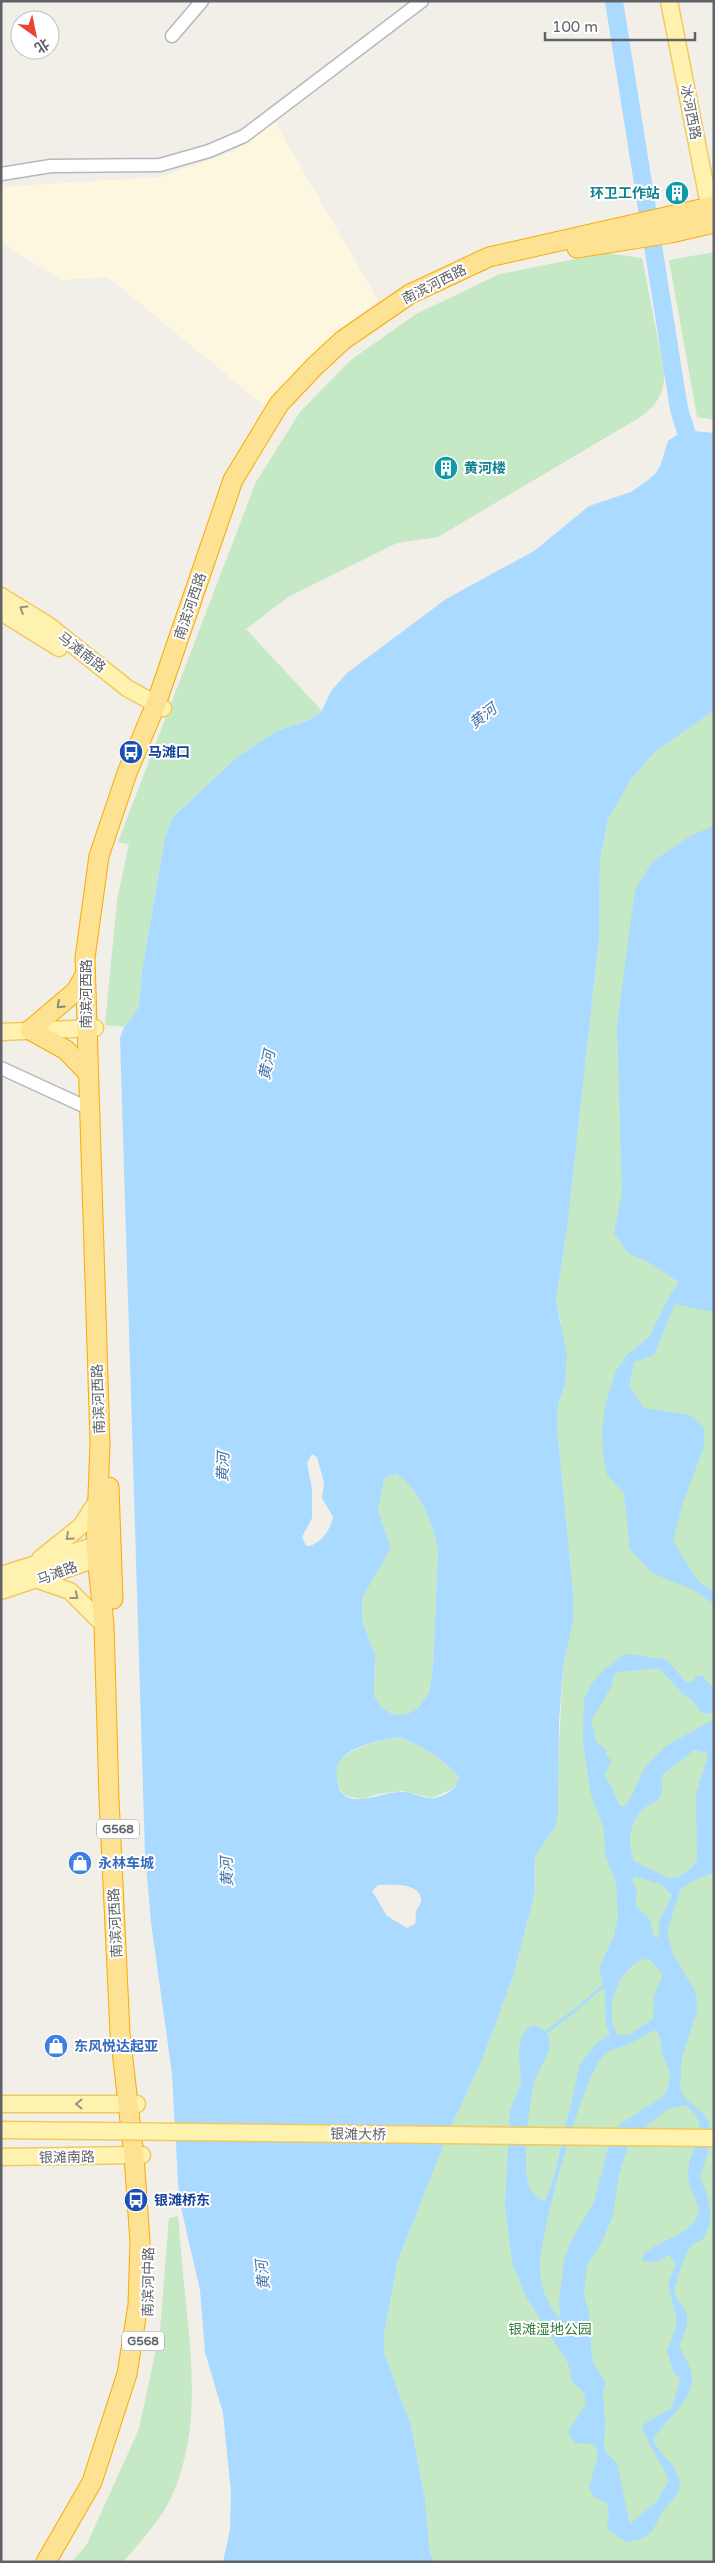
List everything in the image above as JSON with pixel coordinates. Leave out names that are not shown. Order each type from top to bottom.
[{"type":"highway","name":"南滨河西路","points":[[132,2104],[120,2032],[109,1799],[104,1625],[105,1549],[98,1500],[100,1443],[87,1072],[94,959],[108,858],[158,710],[242,482],[287,411],[321,374],[350,346],[414,301],[492,264],[542,254],[713,212]]},
{"type":"highway","name":"南滨河西路","points":[[132,2104],[105,1549],[90,1028],[85,958],[99,856],[127,773],[158,710]]},
{"type":"highway","points":[[85,975],[76,991],[30,1030],[66,1050],[87,1072]]},
{"type":"highway","name":"南滨河中路","points":[[57,2562],[106,2477],[135,2376],[149,2312],[149,2242],[132,2104]]},
{"type":"highway","name":"南滨河中路","points":[[46,2562],[92,2482],[127,2374],[138,2306],[140,2260],[138,2155]]},
{"type":"main road","name":"冰河西路","points":[[669,1],[713,212]]},
{"type":"main road","name":"马滩南路","points":[[1,596],[48,625],[127,688],[158,710]]},
{"type":"main road","name":"马滩南路","points":[[1,612],[43,636],[124,696],[158,710]]},
{"type":"main road","points":[[1,1032],[90,1028]]},
{"type":"main road","points":[[98,1500],[80,1526],[35,1573],[70,1591],[104,1625]]},
{"type":"main road","name":"马滩路","points":[[1,1591],[35,1573],[105,1549]]},
{"type":"main road","name":"马滩路","points":[[1,1575],[35,1573]]},
{"type":"main road","points":[[1,2104],[132,2104]]},
{"type":"main road","name":"银滩大桥","points":[[1,2130],[714,2138]]},
{"type":"main road","name":"银滩大桥","points":[[1,2140],[714,2148]]},
{"type":"main road","name":"银滩南路","points":[[1,2157],[138,2155]]},
{"type":"street","points":[[172,36],[202,1]]},
{"type":"street","points":[[1,174],[51,166],[160,165],[209,151],[244,136],[422,1]]},
{"type":"street","points":[[1,1068],[88,1108]]},
{"type":"shaded area","points":[[273,119],[378,300],[321,345],[274,397],[267,408],[108,277],[61,280],[1,242],[1,187],[160,177],[234,151]]},
{"type":"green space","points":[[714,252],[714,420],[697,417],[669,260]]},
{"type":"green space","points":[[605,253],[642,258],[664,370],[662,390],[657,401],[642,416],[438,537],[397,543],[288,597],[246,629],[322,711],[307,721],[276,731],[236,758],[172,818],[165,837],[142,971],[139,1006],[124,1027],[105,1025],[117,900],[129,844],[118,842],[256,482],[300,412],[351,360],[416,314],[500,274]]},
{"type":"green space","name":"银滩湿地公园","points":[[714,710],[714,2562],[434,2562],[430,2552],[425,2499],[411,2426],[384,2352],[384,2334],[398,2260],[450,2129],[482,2060],[514,1974],[535,1892],[534,1864],[536,1855],[555,1827],[563,1667],[573,1622],[573,1591],[557,1428],[558,1406],[565,1384],[561,1323],[556,1300],[567,1229],[599,939],[600,860],[608,819],[632,778],[654,753]]},
{"type":"green space","points":[[396,1473],[412,1488],[424,1508],[433,1530],[438,1552],[433,1665],[429,1693],[417,1709],[405,1715],[394,1715],[382,1708],[374,1696],[375,1655],[362,1620],[362,1597],[391,1548],[378,1510],[384,1479]]},
{"type":"green space","points":[[399,1737],[423,1748],[448,1765],[459,1777],[455,1788],[432,1798],[403,1791],[378,1794],[361,1799],[344,1795],[336,1781],[336,1770],[341,1760],[362,1747]]},
{"type":"green space","points":[[178,2216],[192,2386],[190,2428],[181,2470],[174,2491],[164,2510],[152,2528],[123,2562],[72,2562],[87,2544],[139,2429],[160,2330],[169,2218]]},
{"type":"water","name":"黄河","points":[[684,430],[714,433],[714,710],[654,753],[632,778],[608,819],[600,860],[599,939],[567,1229],[556,1300],[567,1356],[565,1384],[558,1406],[557,1428],[573,1591],[573,1622],[563,1667],[559,1723],[558,1815],[555,1827],[536,1855],[534,1864],[535,1892],[514,1974],[482,2060],[450,2129],[398,2260],[384,2334],[384,2352],[411,2426],[425,2499],[430,2552],[434,2562],[223,2562],[230,2530],[231,2493],[223,2413],[205,2352],[200,2290],[179,2199],[172,2074],[151,1922],[145,1854],[120,1038],[124,1027],[139,1006],[142,971],[165,837],[172,818],[236,758],[276,731],[307,721],[322,711],[331,691],[347,673],[446,599],[534,551],[589,506],[631,492],[647,481],[656,473],[661,464],[668,441]],"holes":[[[312,1454],[317,1457],[324,1483],[322,1498],[333,1517],[330,1527],[324,1536],[311,1546],[306,1546],[302,1537],[312,1518],[312,1489],[307,1463]],[[396,1473],[412,1488],[429,1519],[438,1552],[433,1665],[429,1693],[417,1709],[405,1715],[394,1715],[382,1708],[374,1696],[375,1655],[362,1620],[362,1598],[391,1548],[378,1510],[384,1479]],[[399,1737],[423,1748],[440,1759],[459,1777],[455,1788],[435,1798],[427,1798],[405,1792],[365,1799],[345,1796],[339,1788],[337,1768],[341,1760],[348,1753],[368,1744]],[[378,1885],[403,1885],[415,1889],[421,1898],[416,1912],[415,1924],[407,1928],[387,1916],[372,1891]]]},
{"type":"water","points":[[714,826],[714,1312],[675,1304],[654,1355],[634,1362],[629,1386],[644,1408],[690,1415],[704,1428],[704,1446],[683,1503],[673,1541],[698,1581],[714,1593],[714,1604],[692,1589],[652,1573],[630,1549],[624,1493],[607,1475],[603,1455],[602,1431],[605,1406],[616,1371],[628,1354],[649,1337],[670,1295],[679,1282],[650,1263],[628,1253],[614,1233],[622,1191],[617,1025],[635,890],[652,862],[690,836]]},
{"type":"water","points":[[629,1654],[667,1660],[686,1682],[693,1682],[696,1676],[702,1676],[714,1688],[714,1712],[706,1714],[700,1712],[694,1702],[684,1695],[659,1668],[619,1672],[614,1675],[611,1687],[591,1721],[596,1742],[606,1749],[606,1755],[612,1761],[604,1775],[612,1787],[619,1805],[624,1807],[628,1803],[645,1767],[665,1747],[714,1719],[714,1873],[694,1880],[680,1890],[667,1933],[674,1956],[696,1993],[697,2011],[682,2057],[680,2087],[685,2098],[703,2113],[709,2122],[710,2145],[700,2178],[709,2200],[710,2216],[704,2238],[690,2247],[674,2289],[687,2315],[686,2328],[679,2346],[691,2371],[692,2381],[690,2390],[686,2399],[653,2440],[676,2471],[680,2484],[679,2490],[662,2512],[648,2535],[626,2542],[607,2529],[609,2512],[606,2502],[595,2498],[589,2488],[597,2459],[597,2448],[592,2444],[575,2443],[568,2432],[586,2404],[584,2393],[572,2381],[568,2363],[525,2295],[512,2262],[505,2207],[510,2111],[521,2083],[519,2050],[521,2038],[527,2029],[533,2025],[545,2031],[549,2041],[547,2055],[533,2086],[526,2152],[529,2186],[536,2196],[545,2202],[554,2177],[580,2064],[595,2045],[610,2034],[606,2026],[605,1993],[599,1969],[614,1935],[618,1917],[616,1883],[605,1854],[604,1830],[591,1794],[583,1743],[584,1699],[592,1683],[605,1669],[623,1655]],"holes":[[[694,1750],[707,1753],[708,1756],[696,1794],[697,1860],[685,1873],[673,1878],[669,1878],[634,1861],[631,1852],[630,1842],[633,1824],[643,1810],[659,1800],[663,1787],[661,1776]],[[635,1876],[662,1885],[672,1895],[659,1921],[659,1936],[657,1938],[653,1935],[648,1917],[635,1905],[637,1890],[632,1880]],[[642,1959],[650,1960],[663,1975],[654,1996],[653,2019],[629,2035],[618,2035],[613,2025],[612,2004],[620,1982],[633,1965]],[[657,2030],[661,2041],[661,2052],[670,2072],[669,2084],[664,2096],[619,2125],[610,2140],[594,2202],[570,2243],[564,2261],[559,2303],[560,2319],[546,2297],[542,2285],[540,2271],[541,2253],[573,2125],[594,2070],[603,2056],[608,2051],[627,2045]],[[685,2105],[694,2113],[698,2120],[700,2128],[688,2176],[699,2212],[690,2227],[643,2255],[643,2261],[655,2262],[669,2255],[676,2263],[668,2285],[676,2317],[676,2328],[667,2351],[673,2370],[680,2380],[672,2408],[645,2423],[642,2428],[669,2481],[657,2501],[630,2524],[617,2464],[605,2451],[603,2393],[606,2382],[594,2363],[591,2349],[592,2333],[588,2322],[590,2317],[584,2295],[587,2265],[603,2240],[613,2215],[619,2174],[628,2147],[650,2122],[669,2109]]]},
{"type":"waterway","points":[[614,1],[679,409],[692,451]]},
{"type":"waterway","points":[[546,2032],[577,2009],[605,1984]]},
{"type":"place","name":"环卫工作站","points":[[677,193]]},
{"type":"place","name":"黄河楼","points":[[446,468]]},
{"type":"place","name":"马滩口","points":[[131,752]]},
{"type":"place","name":"永林车城","points":[[80,1863]]},
{"type":"place","name":"东风悦达起亚","points":[[56,2046]]},
{"type":"place","name":"银滩桥东","points":[[136,2200]]}]
